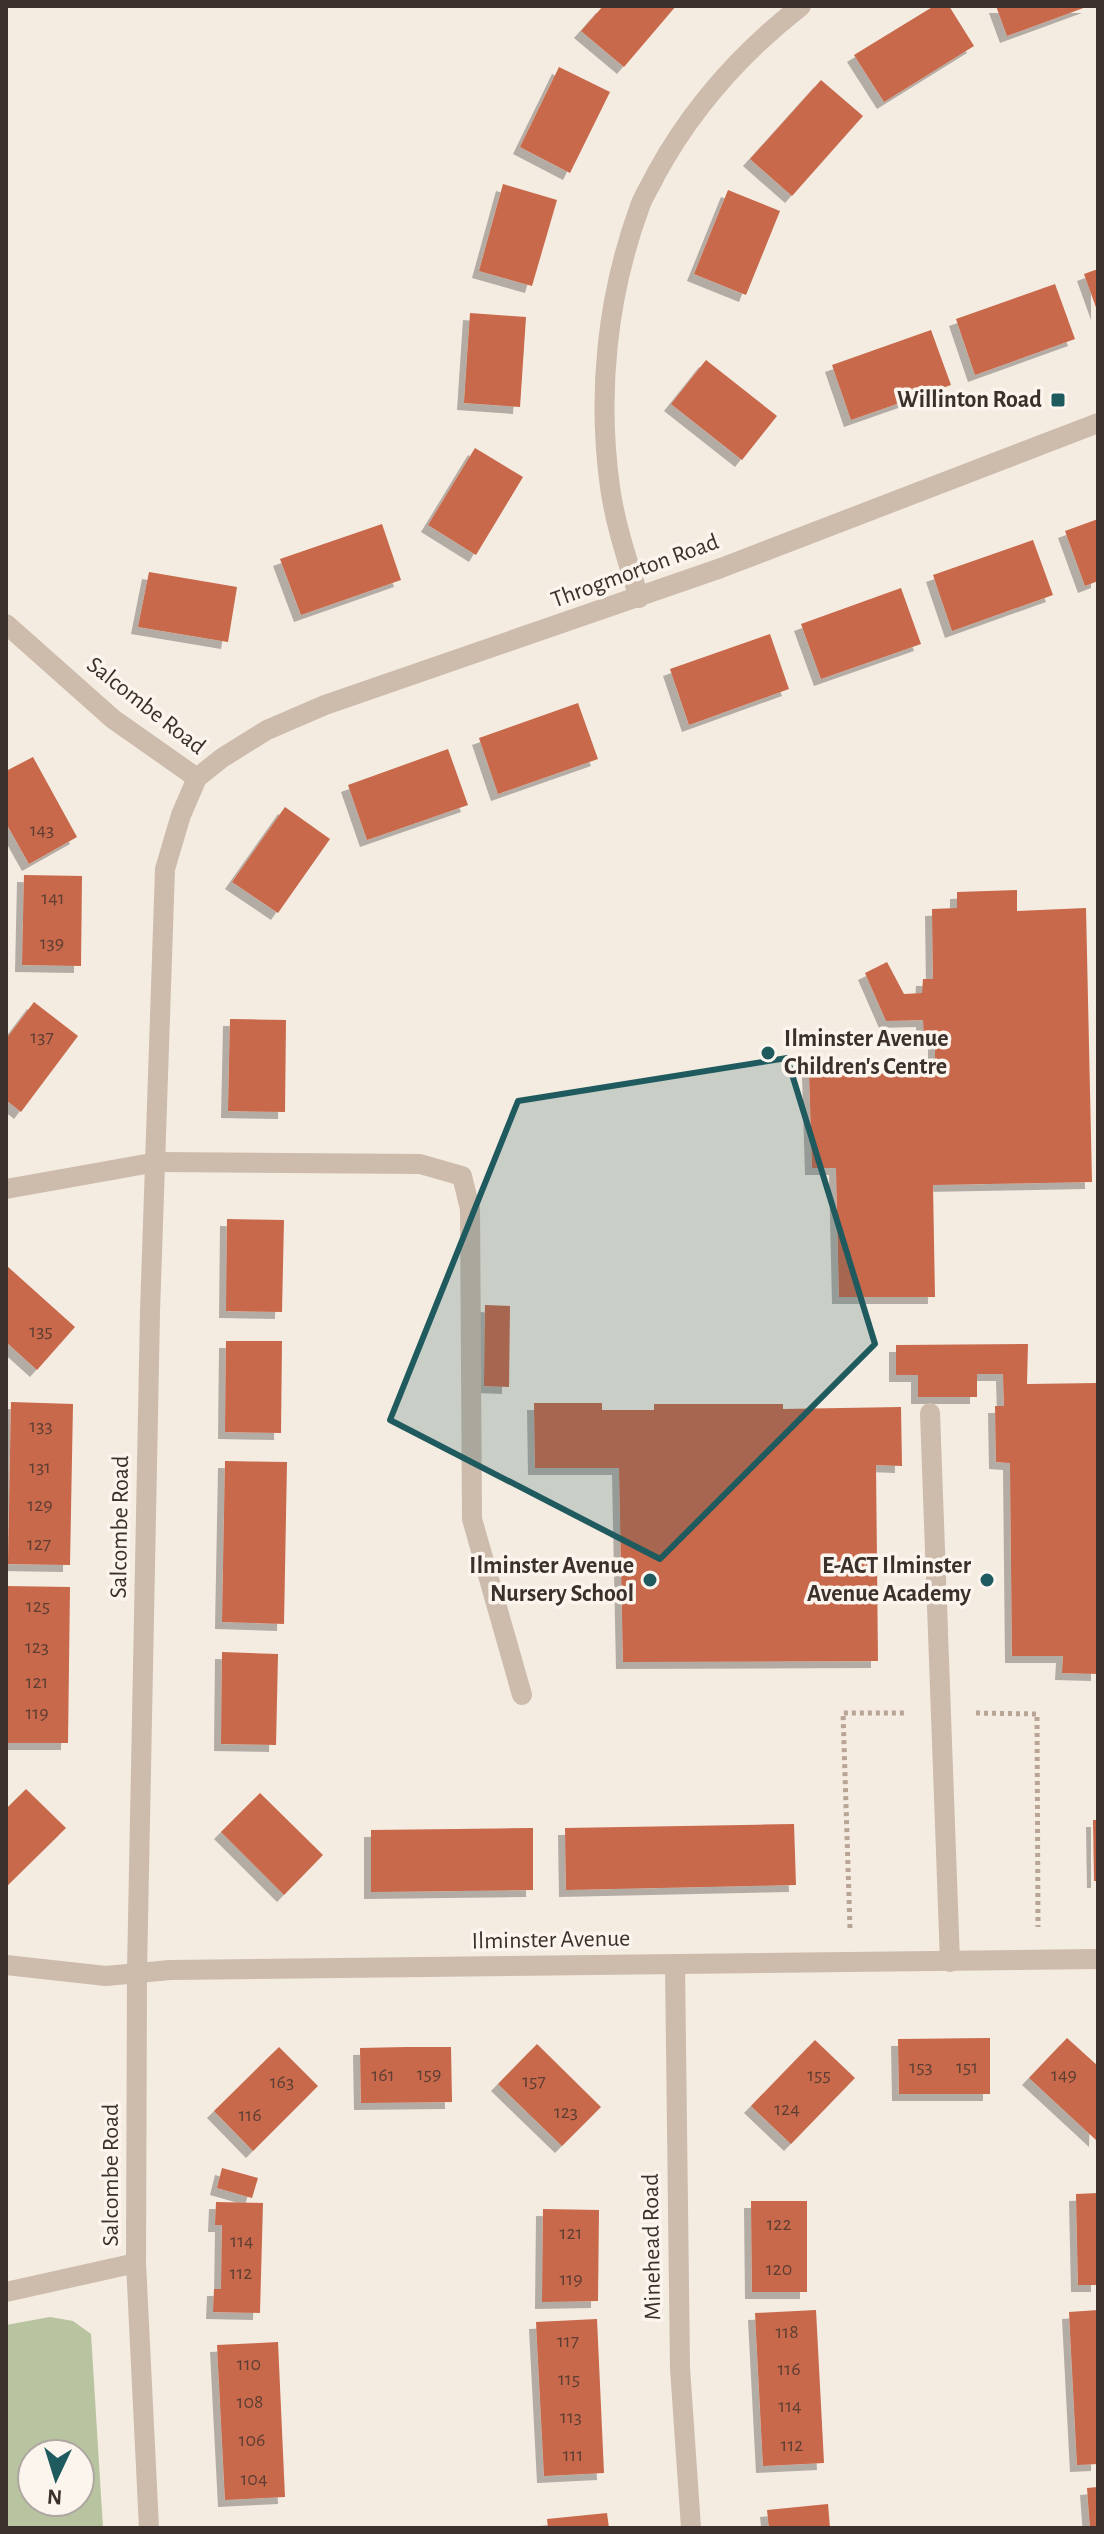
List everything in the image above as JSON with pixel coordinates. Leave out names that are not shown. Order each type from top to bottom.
[{"type":"street","points":[[639,598],[623,547],[610,488],[604,419],[605,352],[621,273],[640,205],[670,149],[712,89],[774,27],[801,6]]},
{"type":"street","name":"Throgmorton Road","points":[[197,778],[267,730],[325,705],[639,598],[1098,423]]},
{"type":"street","name":"Salcombe Road","points":[[6,624],[113,719],[197,778],[181,815],[165,869],[150,1312],[137,1972],[136,2263],[149,2528]]},
{"type":"street","points":[[6,1189],[157,1162],[420,1164],[462,1176],[470,1209],[472,1519],[522,1695]]},
{"type":"street","points":[[930,1413],[950,1962]]},
{"type":"street","name":"Ilminster Avenue","points":[[6,1965],[106,1976],[137,1972],[1098,1959]]},
{"type":"street","name":"Minehead Road","points":[[675,1965],[680,2368],[691,2528]]},
{"type":"street","points":[[6,2292],[136,2263]]},
{"type":"highlighted area","points":[[787,1058],[875,1344],[660,1559],[390,1420],[518,1101]]},
{"type":"green space","points":[[50,2317],[73,2321],[91,2334],[103,2528],[6,2528],[6,2325]]},
{"type":"building","points":[[603,6],[676,6],[624,67],[581,31]]},
{"type":"building","points":[[934,6],[949,6],[974,46],[884,102],[854,55]]},
{"type":"building","points":[[996,6],[1089,6],[1007,36]]},
{"type":"building","points":[[559,67],[610,92],[570,173],[520,147]]},
{"type":"building","points":[[821,80],[863,116],[792,196],[750,159]]},
{"type":"building","points":[[503,184],[557,200],[532,286],[479,271]]},
{"type":"building","points":[[728,190],[780,211],[746,295],[694,274]]},
{"type":"building","points":[[1098,269],[1098,313],[1084,274]]},
{"type":"building","points":[[1055,284],[1075,339],[975,375],[956,319]]},
{"type":"building","points":[[470,313],[526,317],[520,407],[464,403]]},
{"type":"building","points":[[931,330],[951,385],[851,420],[832,365]]},
{"type":"building","points":[[706,360],[777,416],[742,460],[671,404]]},
{"type":"building","points":[[475,448],[523,477],[476,555],[428,525]]},
{"type":"building","points":[[1098,519],[1098,581],[1085,586],[1065,531]]},
{"type":"building","points":[[382,524],[401,580],[301,615],[280,559]]},
{"type":"building","points":[[1033,540],[1053,595],[952,631],[933,575]]},
{"type":"building","points":[[149,572],[237,587],[228,642],[138,627]]},
{"type":"building","points":[[901,588],[921,644],[821,679],[801,624]]},
{"type":"building","points":[[770,634],[789,689],[689,725],[670,669]]},
{"type":"building","points":[[578,703],[598,759],[498,794],[479,738]]},
{"type":"building","points":[[448,749],[468,805],[367,840],[348,785]]},
{"type":"building","points":[[33,757],[77,837],[29,864],[6,823],[6,771]]},
{"type":"building","points":[[285,807],[330,839],[278,913],[232,882]]},
{"type":"building","points":[[24,875],[82,876],[81,966],[22,965]]},
{"type":"building","points":[[1017,890],[1017,911],[1086,908],[1092,1182],[933,1185],[935,1297],[839,1297],[836,1168],[812,1168],[809,1070],[935,1068],[935,1035],[924,1036],[923,1020],[886,1021],[865,973],[887,962],[904,994],[922,993],[923,979],[933,979],[932,909],[957,908],[957,892]]},
{"type":"building","points":[[34,1002],[78,1036],[21,1112],[6,1100],[6,1039]]},
{"type":"building","points":[[230,1019],[286,1020],[285,1112],[228,1111]]},
{"type":"building","points":[[227,1219],[284,1220],[282,1312],[226,1311]]},
{"type":"building","points":[[7,1266],[75,1327],[37,1370],[6,1342]]},
{"type":"building","points":[[485,1305],[510,1306],[509,1387],[484,1386]]},
{"type":"building","points":[[226,1341],[282,1341],[281,1433],[225,1432]]},
{"type":"building","points":[[1028,1344],[1027,1384],[1098,1383],[1098,1674],[1062,1673],[1063,1656],[1012,1656],[1010,1463],[996,1462],[995,1406],[1004,1406],[1003,1374],[977,1374],[977,1397],[918,1397],[918,1375],[896,1375],[896,1345]]},
{"type":"building","points":[[11,1402],[73,1404],[70,1565],[8,1564]]},
{"type":"building","points":[[534,1403],[602,1403],[602,1410],[654,1410],[654,1404],[783,1404],[783,1409],[901,1407],[902,1466],[876,1465],[878,1661],[623,1662],[619,1468],[535,1468]]},
{"type":"building","points":[[225,1461],[287,1462],[284,1624],[222,1622]]},
{"type":"building","points":[[6,1586],[70,1587],[68,1743],[6,1743]]},
{"type":"building","points":[[222,1652],[278,1654],[276,1745],[221,1744]]},
{"type":"building","points":[[26,1789],[66,1828],[6,1887],[6,1809]]},
{"type":"building","points":[[260,1793],[323,1855],[284,1895],[221,1832]]},
{"type":"building","points":[[1093,1820],[1098,1820],[1098,1881],[1094,1881]]},
{"type":"building","points":[[794,1824],[796,1885],[566,1890],[565,1828]]},
{"type":"building","points":[[533,1828],[533,1890],[371,1892],[371,1830]]},
{"type":"building","points":[[990,2038],[990,2094],[899,2094],[898,2039]]},
{"type":"building","points":[[1067,2038],[1098,2066],[1096,2140],[1029,2078]]},
{"type":"building","points":[[815,2040],[855,2078],[791,2144],[751,2106]]},
{"type":"building","points":[[537,2044],[601,2107],[562,2146],[498,2084]]},
{"type":"building","points":[[279,2047],[318,2086],[253,2151],[214,2111]]},
{"type":"building","points":[[451,2047],[452,2102],[361,2103],[360,2048]]},
{"type":"building","points":[[222,2168],[258,2178],[252,2198],[217,2188]]},
{"type":"building","points":[[1098,2193],[1098,2285],[1078,2285],[1076,2194]]},
{"type":"building","points":[[751,2201],[807,2201],[807,2292],[752,2292]]},
{"type":"building","points":[[216,2202],[263,2203],[260,2313],[213,2312],[214,2289],[221,2289],[222,2225],[215,2225]]},
{"type":"building","points":[[543,2209],[599,2210],[598,2301],[542,2302]]},
{"type":"building","points":[[816,2310],[824,2463],[763,2466],[755,2313]]},
{"type":"building","points":[[1098,2310],[1098,2464],[1077,2465],[1069,2312]]},
{"type":"building","points":[[597,2319],[604,2473],[544,2476],[536,2322]]},
{"type":"building","points":[[278,2342],[285,2497],[225,2500],[217,2345]]},
{"type":"building","points":[[1098,2487],[1098,2528],[1090,2528],[1087,2488]]},
{"type":"building","points":[[828,2504],[830,2528],[769,2528],[767,2510]]},
{"type":"building","points":[[607,2513],[609,2528],[548,2528],[547,2519]]},
{"type":"place","name":"Willinton Road","points":[[1058,400]]},
{"type":"place","name":"Ilminster Avenue Children's Centre","points":[[768,1053]]},
{"type":"place","name":"Ilminster Avenue Nursery School","points":[[650,1580]]},
{"type":"place","name":"E-ACT Ilminster Avenue Academy","points":[[987,1580]]}]
